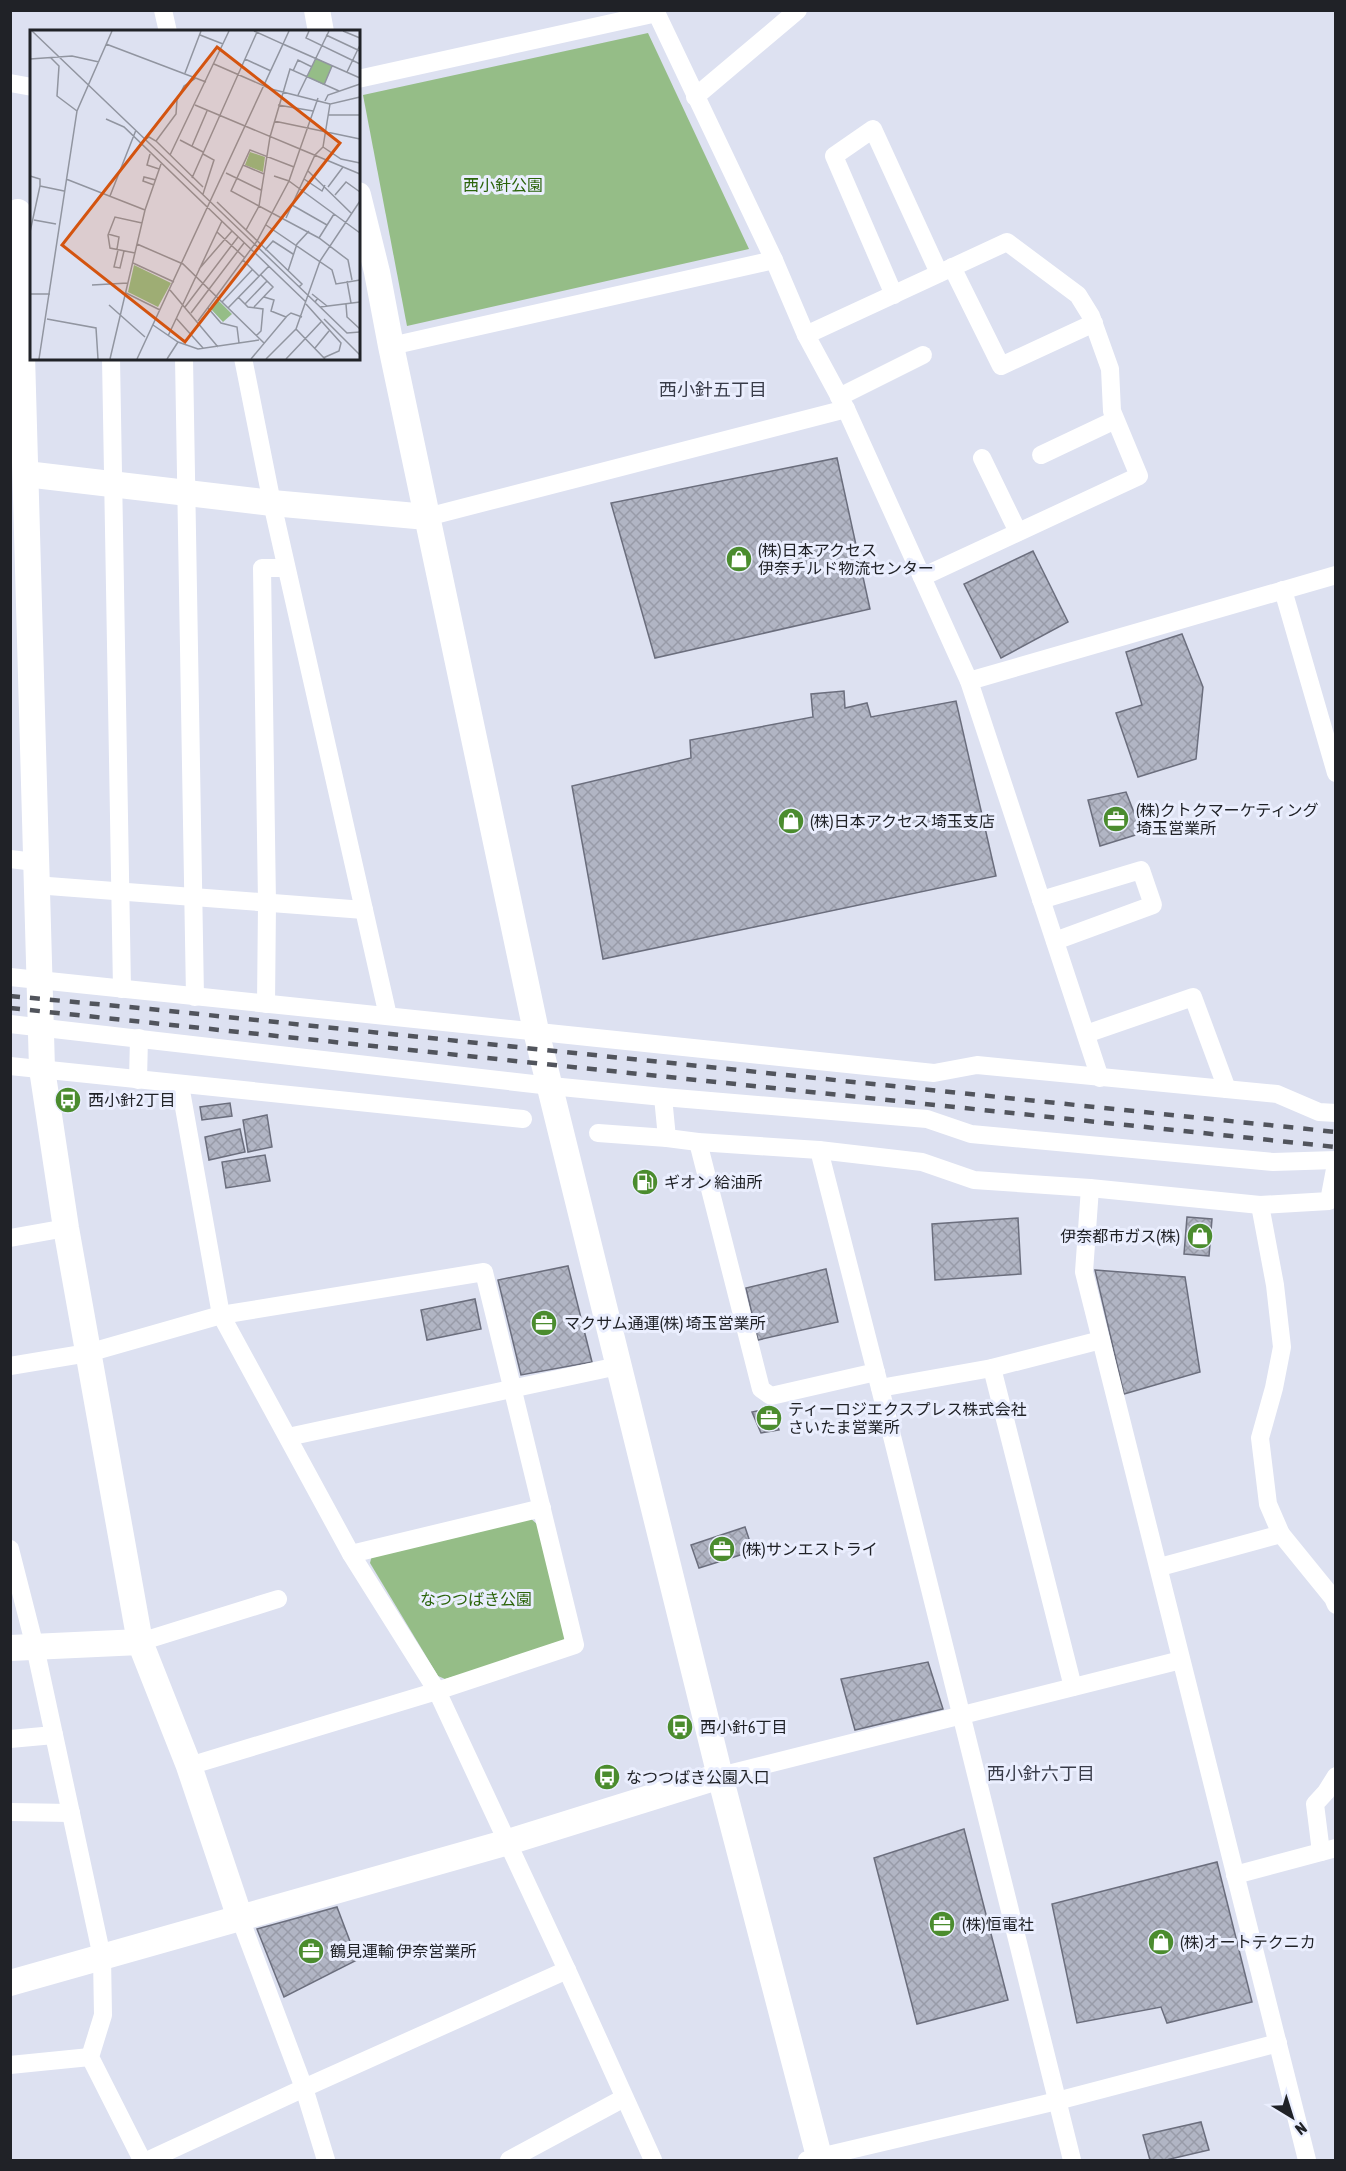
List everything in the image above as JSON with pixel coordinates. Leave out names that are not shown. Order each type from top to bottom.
[{"type":"street","points":[[162,10],[167,30]]},
{"type":"street","points":[[317,10],[321,30]]},
{"type":"street","points":[[695,97],[798,10]]},
{"type":"street","points":[[360,79],[656,12],[774,260],[806,335],[842,403],[969,681],[1100,1078]]},
{"type":"street","points":[[10,83],[30,87]]},
{"type":"street","points":[[894,295],[834,156],[873,129],[945,270],[1001,366],[1094,323]]},
{"type":"street","points":[[360,210],[368,270],[390,346],[428,517],[536,1031],[815,2159],[1057,2101],[1278,2043]]},
{"type":"street","points":[[20,212],[16,346],[27,869],[39,980],[42,1069],[66,1227],[140,1642],[189,1766],[240,1918],[304,2088],[326,2160]]},
{"type":"street","points":[[806,335],[1007,242],[1078,295],[1094,323],[1110,369],[1112,411],[1139,476],[922,577]]},
{"type":"street","points":[[390,346],[774,260]]},
{"type":"street","points":[[18,474],[272,503],[428,517],[842,403],[924,355]]},
{"type":"street","points":[[111,360],[122,989]]},
{"type":"street","points":[[184,360],[195,997]]},
{"type":"street","points":[[243,360],[286,568],[388,1016]]},
{"type":"street","points":[[1041,455],[1115,420]]},
{"type":"street","points":[[982,458],[1018,532]]},
{"type":"street","points":[[266,1004],[267,903],[262,568],[286,568]]},
{"type":"street","points":[[969,681],[1335,575]]},
{"type":"street","points":[[1283,591],[1335,773]]},
{"type":"street","points":[[27,869],[120,892],[364,910]]},
{"type":"street","points":[[1041,900],[1141,870],[1153,904],[1055,941]]},
{"type":"street","points":[[10,977],[934,1073],[977,1065],[1277,1094],[1319,1112],[1335,1113]]},
{"type":"street","points":[[1086,1034],[1193,997],[1227,1089]]},
{"type":"street","points":[[10,1024],[550,1086],[927,1119],[971,1134],[1262,1161],[1335,1162],[1329,1201],[1260,1205],[1090,1188],[974,1180],[922,1162],[819,1150],[598,1133]]},
{"type":"street","points":[[138,1080],[139,1038]]},
{"type":"street","points":[[10,1066],[523,1119]]},
{"type":"street","points":[[180,1085],[221,1315],[351,1554],[437,1691],[653,2160]]},
{"type":"street","points":[[663,1097],[667,1138]]},
{"type":"street","points":[[698,1142],[762,1389],[771,1396],[878,1380],[992,1368],[1101,1340]]},
{"type":"street","points":[[819,1150],[1072,2160]]},
{"type":"street","points":[[1090,1188],[1084,1272],[1160,1567],[1181,1660],[1307,2160]]},
{"type":"street","points":[[1260,1205],[1275,1285],[1282,1347],[1274,1388],[1260,1438],[1268,1504],[1281,1534],[1333,1598],[1335,1605]]},
{"type":"street","points":[[10,1238],[66,1227]]},
{"type":"street","points":[[10,1366],[88,1353],[221,1315],[484,1272],[575,1645],[437,1691],[189,1766]]},
{"type":"street","points":[[288,1437],[618,1365]]},
{"type":"street","points":[[992,1368],[1073,1687]]},
{"type":"street","points":[[351,1554],[542,1508]]},
{"type":"street","points":[[1160,1567],[1281,1534]]},
{"type":"street","points":[[10,1549],[23,1647],[54,1735],[102,1957],[103,2015],[90,2057],[142,2160]]},
{"type":"street","points":[[23,1647],[140,1642],[278,1599]]},
{"type":"street","points":[[10,1983],[508,1842],[720,1776],[1181,1660]]},
{"type":"street","points":[[10,1740],[54,1735]]},
{"type":"street","points":[[1235,1875],[1328,1850],[1315,1804],[1326,1792],[1335,1776]]},
{"type":"street","points":[[10,1812],[71,1813]]},
{"type":"street","points":[[149,2160],[567,1970]]},
{"type":"street","points":[[10,2065],[90,2057]]},
{"type":"street","points":[[509,2160],[624,2098]]},
{"type":"green space","name":"西小針公園","points":[[648,33],[749,249],[407,326],[363,95]]},
{"type":"green space","name":"なつつばき公園","points":[[529,1517],[538,1525],[566,1636],[561,1646],[445,1679],[438,1676],[370,1563],[372,1555]]},
{"type":"building","points":[[837,458],[870,609],[655,658],[611,503]]},
{"type":"building","points":[[1033,551],[1068,622],[1001,658],[964,584]]},
{"type":"building","points":[[1182,634],[1203,687],[1196,759],[1138,777],[1116,713],[1142,705],[1126,652]]},
{"type":"building","points":[[844,691],[845,708],[867,703],[871,717],[956,701],[996,876],[603,959],[572,786],[691,758],[690,740],[813,717],[811,694]]},
{"type":"building","points":[[1126,792],[1142,833],[1100,846],[1088,800]]},
{"type":"building","points":[[230,1103],[232,1116],[202,1120],[200,1107]]},
{"type":"building","points":[[267,1115],[272,1147],[248,1152],[243,1120]]},
{"type":"building","points":[[240,1129],[245,1152],[209,1160],[205,1137]]},
{"type":"building","points":[[265,1155],[270,1181],[226,1188],[222,1162]]},
{"type":"building","points":[[1187,1217],[1212,1219],[1209,1256],[1184,1254]]},
{"type":"building","points":[[1018,1218],[1021,1274],[935,1280],[932,1224]]},
{"type":"building","points":[[568,1266],[592,1362],[521,1375],[498,1280]]},
{"type":"building","points":[[826,1269],[838,1322],[758,1340],[746,1288]]},
{"type":"building","points":[[1095,1270],[1185,1277],[1200,1372],[1124,1394]]},
{"type":"building","points":[[475,1299],[481,1329],[427,1340],[421,1310]]},
{"type":"building","points":[[772,1408],[779,1430],[761,1433],[752,1412]]},
{"type":"building","points":[[745,1527],[753,1551],[699,1568],[691,1545]]},
{"type":"building","points":[[928,1662],[943,1709],[855,1730],[841,1679]]},
{"type":"building","points":[[964,1829],[1008,2000],[917,2024],[874,1858]]},
{"type":"building","points":[[1217,1862],[1252,2002],[1167,2023],[1161,2007],[1077,2023],[1052,1904]]},
{"type":"building","points":[[337,1907],[357,1960],[284,1997],[257,1929]]},
{"type":"building","points":[[1201,2122],[1209,2150],[1166,2160],[1150,2160],[1143,2135]]},
{"type":"railway","points":[[10,996],[1336,1132]]},
{"type":"railway","points":[[10,1008],[1336,1147]]},
{"type":"place","name":"(株)日本アクセス 伊奈チルド物流センター","points":[[739,559]]},
{"type":"place","name":"(株)クトクマーケティング 埼玉営業所","points":[[1116,819]]},
{"type":"place","name":"(株)日本アクセス 埼玉支店","points":[[791,821]]},
{"type":"place","name":"西小針2丁目","points":[[68,1100]]},
{"type":"place","name":"ギオン 給油所","points":[[645,1182]]},
{"type":"place","name":"伊奈都市ガス(株)","points":[[1200,1236]]},
{"type":"place","name":"マクサム通運(株) 埼玉営業所","points":[[544,1323]]},
{"type":"place","name":"ティーロジエクスプレス株式会社 さいたま営業所","points":[[769,1418]]},
{"type":"place","name":"(株)サンエストライ","points":[[722,1549]]},
{"type":"place","name":"西小針6丁目","points":[[680,1727]]},
{"type":"place","name":"なつつばき公園入口","points":[[607,1777]]},
{"type":"place","name":"(株)恒電社","points":[[942,1924]]},
{"type":"place","name":"(株)オートテクニカ","points":[[1161,1942]]},
{"type":"place","name":"鶴見運輸 伊奈営業所","points":[[311,1951]]},
{"type":"district","name":"西小針五丁目","points":[[713,390]]},
{"type":"district","name":"西小針六丁目","points":[[1041,1774]]}]
